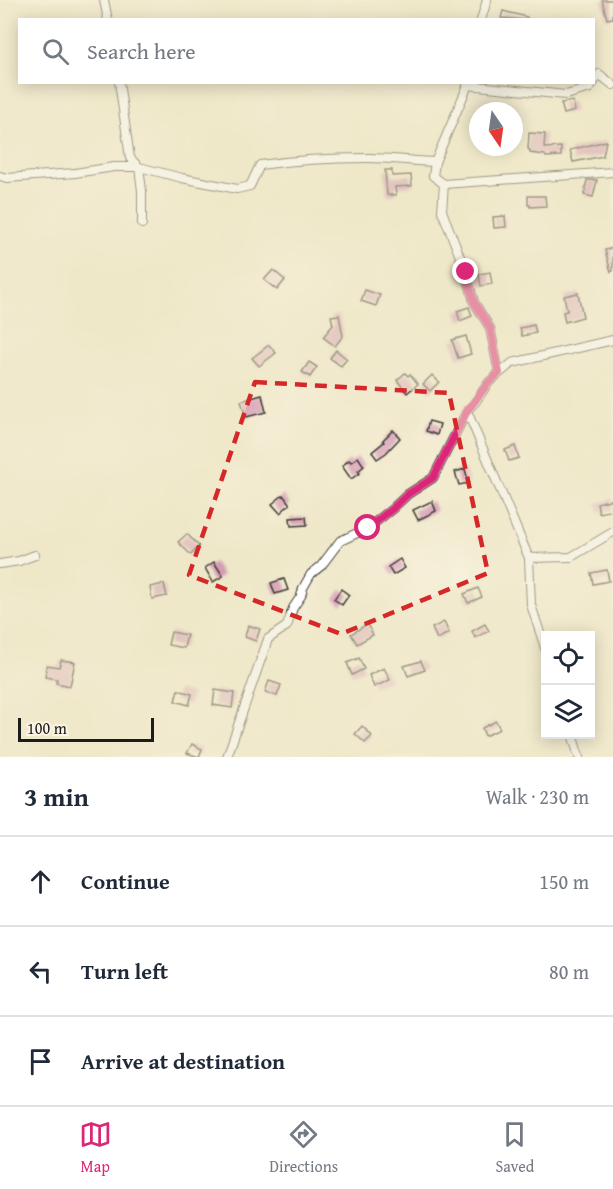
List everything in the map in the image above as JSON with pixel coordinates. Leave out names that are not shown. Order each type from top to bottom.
[{"type":"street","points":[[104,0],[108,18]]},
{"type":"street","points":[[482,18],[487,0]]},
{"type":"street","points":[[595,80],[599,74],[613,85]]},
{"type":"street","points":[[119,84],[130,158],[139,167],[142,224]]},
{"type":"street","points":[[593,84],[590,88],[566,95],[467,84],[435,162],[433,176],[444,184],[613,172]]},
{"type":"street","points":[[0,176],[7,178],[75,173],[114,167],[139,167],[237,189],[250,186],[260,165],[273,163],[369,158],[435,162]]},
{"type":"street","points":[[444,184],[441,211],[466,272],[474,302],[490,328],[499,373]]},
{"type":"street","points":[[227,757],[268,639],[287,626],[293,608],[311,573],[321,566],[340,541],[368,528],[408,494],[433,478],[467,411],[489,382],[512,363],[613,340]]},
{"type":"street","points":[[467,411],[529,558],[531,604],[541,635]]},
{"type":"street","points":[[529,558],[571,557],[613,532]]},
{"type":"street","points":[[0,564],[19,561],[35,555]]},
{"type":"street","points":[[573,739],[579,757]]},
{"type":"highlighted area","points":[[255,382],[449,393],[488,573],[341,634],[189,575]]},
{"type":"building","points":[[602,0],[613,0],[613,18],[607,19]]},
{"type":"building","points":[[503,11],[527,17],[527,18],[501,18]]},
{"type":"building","points":[[573,101],[575,111],[564,114],[561,103]]},
{"type":"building","points":[[529,133],[545,134],[544,148],[561,147],[561,156],[546,157],[530,153]]},
{"type":"building","points":[[606,141],[603,156],[573,162],[570,150]]},
{"type":"building","points":[[385,170],[392,170],[392,176],[411,175],[412,186],[395,187],[396,195],[387,195]]},
{"type":"building","points":[[587,180],[597,180],[593,197],[584,195]]},
{"type":"building","points":[[528,196],[545,196],[546,206],[530,207]]},
{"type":"building","points":[[505,216],[506,227],[494,228],[493,217]]},
{"type":"building","points":[[613,248],[613,271],[611,272],[605,250]]},
{"type":"building","points":[[273,270],[285,280],[277,290],[264,280]]},
{"type":"building","points":[[490,272],[492,284],[481,286],[479,274]]},
{"type":"building","points":[[365,290],[380,295],[376,306],[361,301]]},
{"type":"building","points":[[578,293],[583,317],[565,322],[563,312],[567,311],[564,296]]},
{"type":"building","points":[[469,307],[472,316],[460,321],[457,311]]},
{"type":"building","points":[[339,315],[343,336],[335,346],[323,337],[333,325],[331,316]]},
{"type":"building","points":[[534,325],[536,333],[522,336],[520,328]]},
{"type":"building","points":[[466,336],[471,354],[458,358],[452,340]]},
{"type":"building","points":[[269,345],[276,353],[259,366],[252,358]]},
{"type":"building","points":[[336,350],[347,359],[341,366],[330,358]]},
{"type":"building","points":[[309,362],[317,367],[310,377],[302,372]]},
{"type":"building","points":[[405,373],[408,376],[410,374],[418,384],[407,393],[397,380]]},
{"type":"building","points":[[432,375],[439,382],[430,391],[423,384]]},
{"type":"building","points":[[262,395],[266,412],[246,417],[241,401]]},
{"type":"building","points":[[429,421],[440,424],[437,435],[426,431]]},
{"type":"building","points":[[393,430],[400,438],[377,459],[372,452]]},
{"type":"building","points":[[515,446],[519,458],[509,461],[505,450]]},
{"type":"building","points":[[358,457],[364,466],[358,471],[360,473],[351,479],[342,466]]},
{"type":"building","points":[[465,469],[469,483],[459,485],[455,472]]},
{"type":"building","points":[[283,495],[289,505],[280,513],[272,504]]},
{"type":"building","points":[[613,499],[613,510],[599,513],[597,503]]},
{"type":"building","points":[[432,501],[436,511],[418,520],[413,510]]},
{"type":"building","points":[[306,517],[307,525],[291,526],[290,518]]},
{"type":"building","points":[[187,534],[199,546],[191,555],[178,542]]},
{"type":"building","points":[[400,559],[405,568],[393,575],[388,567]]},
{"type":"building","points":[[214,562],[223,576],[213,582],[205,568]]},
{"type":"building","points":[[607,570],[609,581],[593,584],[591,573]]},
{"type":"building","points":[[284,579],[288,590],[275,594],[271,583]]},
{"type":"building","points":[[164,584],[167,596],[152,599],[150,587]]},
{"type":"building","points":[[478,588],[482,597],[468,603],[464,594]]},
{"type":"building","points":[[341,589],[349,595],[342,605],[334,599]]},
{"type":"building","points":[[444,622],[449,633],[437,639],[432,628]]},
{"type":"building","points":[[367,624],[373,635],[357,644],[351,634]]},
{"type":"building","points":[[485,624],[489,631],[475,638],[472,631]]},
{"type":"building","points":[[248,625],[260,629],[256,641],[245,637]]},
{"type":"building","points":[[171,632],[187,635],[184,648],[168,645]]},
{"type":"building","points":[[359,658],[364,669],[352,675],[347,663]]},
{"type":"building","points":[[61,660],[75,662],[70,686],[56,683],[57,679],[45,677],[47,665],[59,667]]},
{"type":"building","points":[[421,661],[425,670],[408,676],[404,666]]},
{"type":"building","points":[[384,668],[390,680],[374,687],[369,675]]},
{"type":"building","points":[[269,681],[281,685],[277,696],[265,692]]},
{"type":"building","points":[[178,690],[192,694],[189,705],[175,701]]},
{"type":"building","points":[[215,690],[234,693],[232,708],[213,705]]},
{"type":"building","points":[[496,721],[500,729],[485,736],[482,728]]},
{"type":"building","points":[[362,726],[372,736],[365,743],[355,734]]},
{"type":"building","points":[[192,744],[202,749],[199,757],[187,753]]},
{"type":"route","points":[[368,528],[392,509],[397,502],[433,478],[467,411],[489,382],[499,373],[490,328],[474,302],[466,272]]}]
